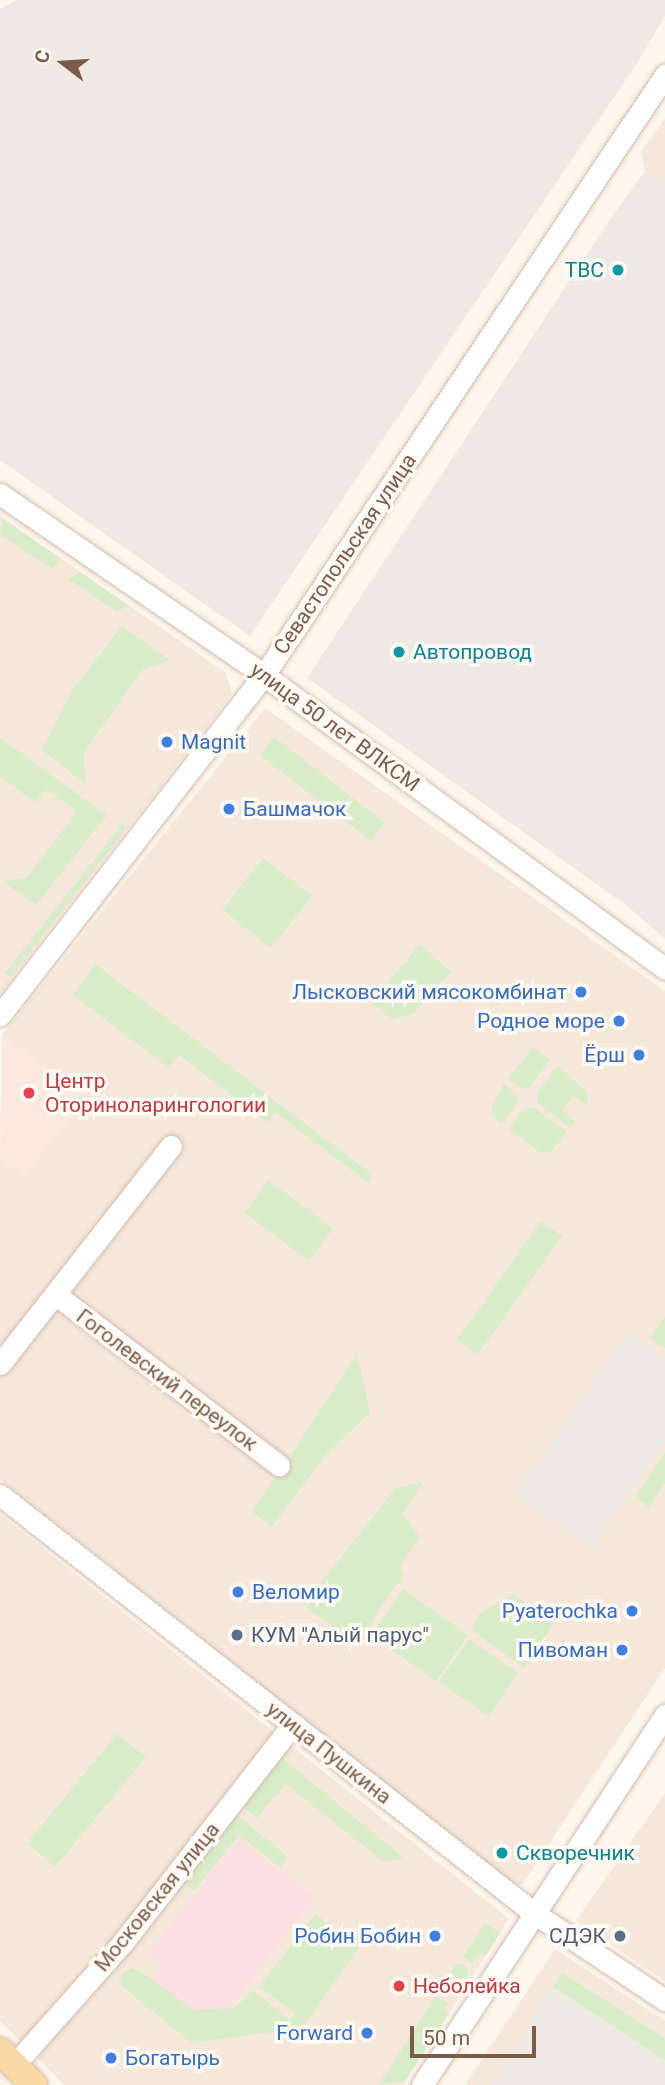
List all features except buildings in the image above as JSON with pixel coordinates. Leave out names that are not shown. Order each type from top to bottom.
[{"type":"main road","points":[[7,2058],[34,2085]]},
{"type":"street","name":"Севастопольская улица","points":[[1,1012],[264,675],[665,75]]},
{"type":"street","name":"улица 50 лет ВЛКСМ","points":[[0,494],[264,675],[665,969]]},
{"type":"street","points":[[0,1364],[171,1146]]},
{"type":"street","name":"Гоголевский переулок","points":[[55,1294],[279,1465]]},
{"type":"street","name":"улица Пушкина","points":[[0,1495],[534,1913],[665,2000]]},
{"type":"street","points":[[422,2085],[665,1715]]},
{"type":"street","name":"Московская улица","points":[[7,2058],[124,1941],[293,1724]]},
{"type":"shaded area","points":[[17,0],[665,0],[665,16],[637,63],[250,636],[0,460],[0,9]]},
{"type":"shaded area","points":[[665,119],[665,181],[645,171],[641,151]]},
{"type":"shaded area","points":[[645,171],[665,181],[665,939],[626,905],[307,678],[611,218]]},
{"type":"shaded area","points":[[0,516],[226,673],[232,694],[0,994]]},
{"type":"shaded area","points":[[265,708],[665,991],[665,1668],[522,1885],[513,1884],[0,1479],[0,1159],[24,1176],[85,1098],[2,1035]]},
{"type":"shaded area","points":[[2,1035],[86,1098],[24,1176],[0,1159]]},
{"type":"shaded area","points":[[628,1332],[665,1358],[665,1441],[592,1547],[514,1495]]},
{"type":"shaded area","points":[[0,1514],[509,1919],[403,2085],[64,2085],[0,2021]]},
{"type":"shaded area","points":[[665,1793],[665,1981],[576,1921]]},
{"type":"shaded area","points":[[239,1839],[314,1897],[229,2008],[192,2010],[153,1979],[163,1966],[147,1954]]},
{"type":"shaded area","points":[[555,1949],[665,2021],[665,2085],[465,2085]]},
{"type":"shaded area","points":[[553,1987],[665,2060],[665,2085],[491,2085]]},
{"type":"green space","points":[[2,518],[61,559],[52,569],[0,534]]},
{"type":"green space","points":[[80,572],[128,605],[117,612],[68,579]]},
{"type":"green space","points":[[122,626],[170,660],[143,669],[84,752],[85,784],[42,750],[73,689]]},
{"type":"green space","points":[[274,737],[385,823],[371,841],[260,755]]},
{"type":"green space","points":[[0,738],[107,815],[36,905],[2,881],[26,878],[77,812],[47,789],[35,802],[0,777]]},
{"type":"green space","points":[[123,823],[126,828],[10,977],[4,974]]},
{"type":"green space","points":[[263,858],[312,896],[271,948],[222,910]]},
{"type":"green space","points":[[419,945],[451,971],[413,1014],[392,1019],[372,1003]]},
{"type":"green space","points":[[95,964],[373,1175],[369,1183],[275,1112],[267,1122],[179,1055],[168,1067],[73,995]]},
{"type":"green space","points":[[533,1047],[550,1060],[530,1087],[521,1089],[508,1079]]},
{"type":"green space","points":[[558,1066],[588,1093],[587,1106],[574,1096],[562,1111],[575,1122],[570,1128],[537,1102],[537,1093]]},
{"type":"green space","points":[[504,1084],[516,1094],[517,1103],[502,1124],[492,1116],[492,1107]]},
{"type":"green space","points":[[533,1107],[567,1132],[552,1151],[541,1153],[509,1129],[524,1109]]},
{"type":"green space","points":[[268,1180],[333,1228],[309,1261],[245,1213]]},
{"type":"green space","points":[[541,1221],[562,1236],[478,1354],[457,1340]]},
{"type":"green space","points":[[665,1316],[665,1348],[650,1338]]},
{"type":"green space","points":[[357,1354],[370,1413],[327,1453],[272,1527],[251,1511]]},
{"type":"green space","points":[[665,1452],[665,1483],[649,1507],[635,1497]]},
{"type":"green space","points":[[423,1482],[402,1515],[420,1537],[400,1566],[404,1576],[383,1603],[366,1634],[347,1636],[303,1605],[396,1488]]},
{"type":"green space","points":[[403,1589],[468,1635],[436,1681],[371,1635]]},
{"type":"green space","points":[[513,1594],[554,1623],[524,1668],[471,1630],[479,1614]]},
{"type":"green space","points":[[469,1639],[518,1673],[489,1716],[439,1682]]},
{"type":"green space","points":[[117,1734],[146,1757],[55,1867],[27,1843]]},
{"type":"green space","points":[[277,1754],[404,1858],[384,1862],[286,1784],[257,1818],[238,1803]]},
{"type":"green space","points":[[233,1812],[288,1857],[280,1867],[239,1835],[194,1891],[179,1879]]},
{"type":"green space","points":[[315,1914],[349,1939],[351,1934],[372,1929],[302,2028],[192,2043],[124,1988],[119,1980],[123,1973],[132,1968],[153,1979],[192,2010],[233,2008],[254,1991],[290,2020],[295,2013],[259,1987]]},
{"type":"green space","points":[[485,1923],[500,1933],[487,1954],[478,1955],[472,1964],[463,1957]]},
{"type":"green space","points":[[457,1964],[463,1964],[468,1972],[466,1978],[457,1980],[452,1975],[452,1969]]},
{"type":"green space","points":[[562,1973],[665,2038],[665,2060],[553,1987]]},
{"type":"green space","points":[[436,1996],[448,2004],[445,2008],[449,2014],[405,2081],[379,2084]]},
{"type":"place","name":"ТВС","points":[[618,270]]},
{"type":"place","name":"Автопровод","points":[[399,652]]},
{"type":"place","name":"Magnit","points":[[167,742]]},
{"type":"place","name":"Башмачок","points":[[229,809]]},
{"type":"place","name":"Лысковский мясокомбинат","points":[[581,992]]},
{"type":"place","name":"Родное море","points":[[619,1021]]},
{"type":"place","name":"Ёрш","points":[[639,1055]]},
{"type":"place","name":"Центр Оториноларингологии","points":[[29,1093]]},
{"type":"place","name":"Веломир","points":[[238,1592]]},
{"type":"place","name":"Pyaterochka","points":[[632,1611]]},
{"type":"place","name":"КУМ \"Алый парус\"","points":[[237,1635]]},
{"type":"place","name":"Пивоман","points":[[622,1650]]},
{"type":"place","name":"Скворечник","points":[[502,1853]]},
{"type":"place","name":"Робин Бобин","points":[[435,1936]]},
{"type":"place","name":"СДЭК","points":[[620,1936]]},
{"type":"place","name":"Неболейка","points":[[399,1986]]},
{"type":"place","name":"Forward","points":[[367,2033]]},
{"type":"place","name":"Богатырь","points":[[111,2058]]}]
